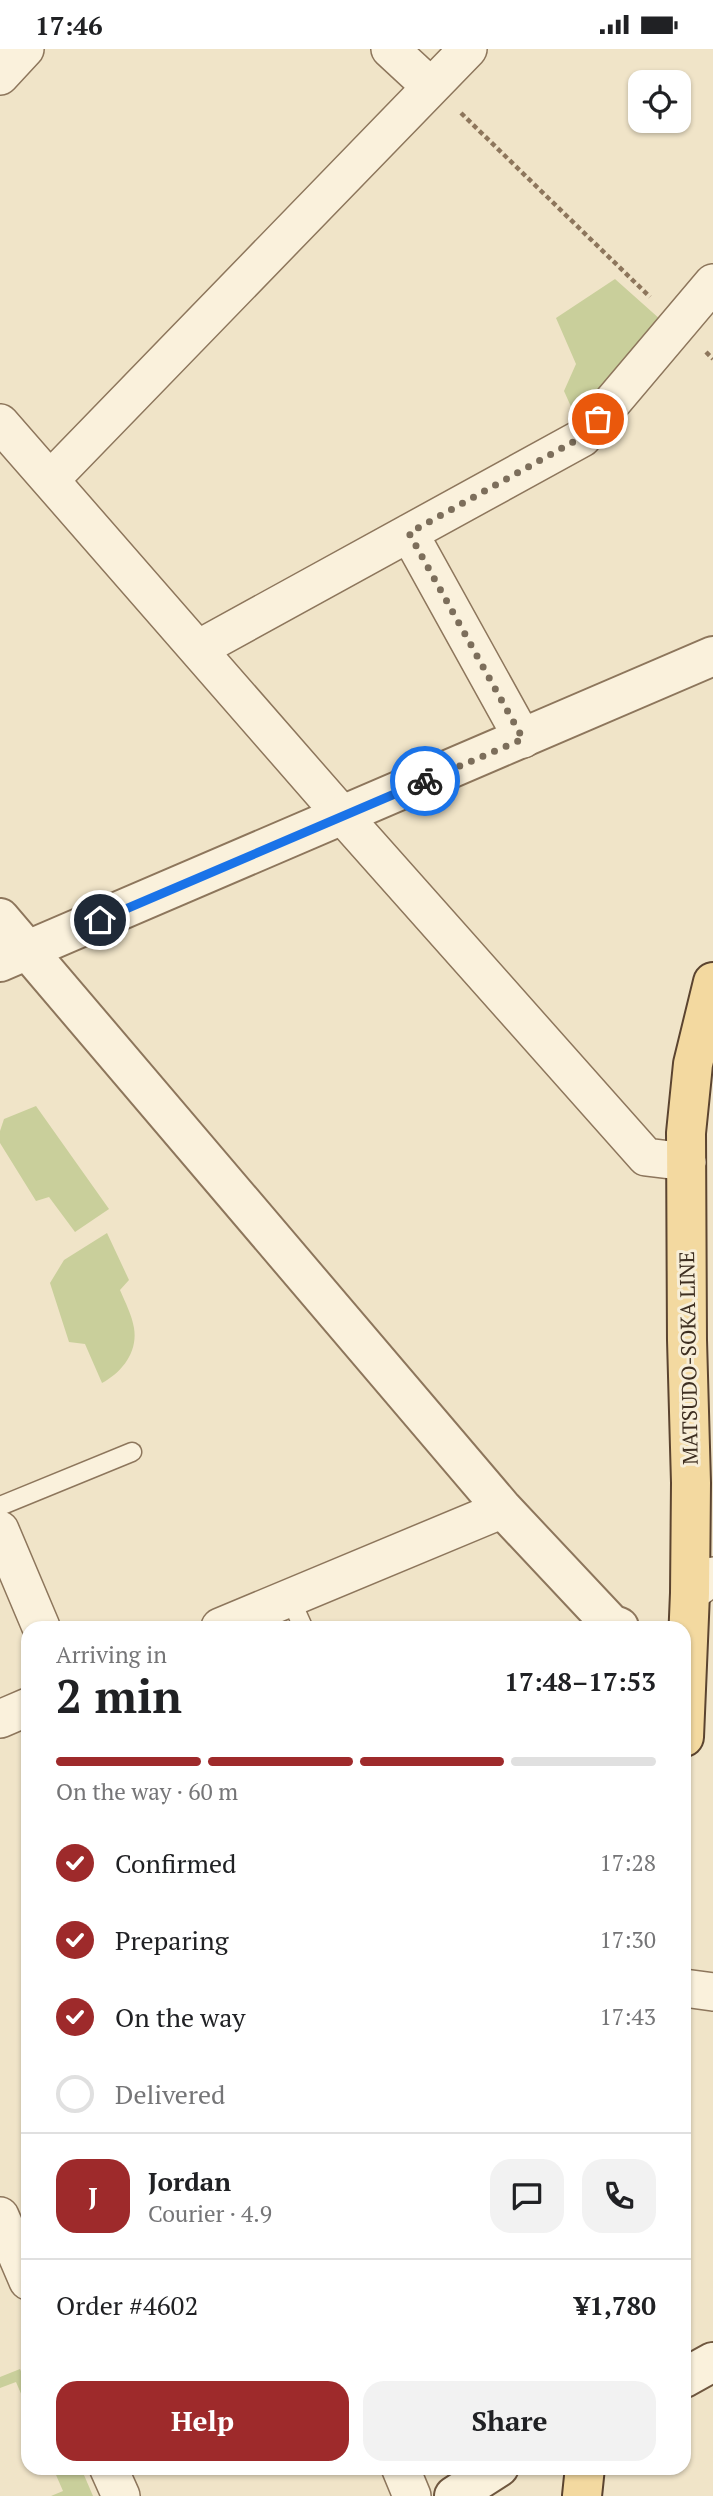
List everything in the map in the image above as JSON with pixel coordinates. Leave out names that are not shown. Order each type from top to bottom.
[{"type":"main road","name":"MATSUDO-SOKA LINE","points":[[691,1628],[701,1585],[691,1483],[686,1133],[693,1064],[713,982]]},
{"type":"main road","points":[[582,2496],[584,2475]]},
{"type":"street","points":[[0,76],[25,49]]},
{"type":"street","points":[[390,49],[431,87]]},
{"type":"street","points":[[50,480],[468,49]]},
{"type":"street","points":[[198,649],[582,437],[713,283]]},
{"type":"street","points":[[0,423],[343,816],[646,1157],[687,1162]]},
{"type":"street","points":[[409,533],[523,739]]},
{"type":"street","points":[[14,957],[713,656]]},
{"type":"street","points":[[0,918],[14,957],[503,1509],[610,1621]]},
{"type":"street","points":[[253,1621],[297,1613],[503,1509]]},
{"type":"street","points":[[0,1530],[38,1621]]},
{"type":"street","points":[[0,1719],[21,1710]]},
{"type":"street","points":[[691,1989],[713,1992]]},
{"type":"street","points":[[0,2215],[21,2264]]},
{"type":"street","points":[[691,2374],[713,2362]]},
{"type":"street","points":[[112,2475],[121,2496]]},
{"type":"street","points":[[403,2475],[412,2496]]},
{"type":"street","points":[[454,2496],[487,2475]]},
{"type":"lane","points":[[0,1506],[132,1452]]},
{"type":"path","points":[[431,87],[451,103],[713,359]]},
{"type":"green space","points":[[615,279],[661,320],[577,420],[564,391],[576,364],[556,318]]},
{"type":"green space","points":[[36,1106],[109,1209],[75,1232],[49,1197],[36,1201],[0,1143],[4,1119]]},
{"type":"green space","points":[[107,1233],[129,1280],[120,1290],[132,1318],[135,1337],[131,1353],[122,1367],[102,1383],[85,1344],[69,1342],[50,1283],[64,1260]]},
{"type":"green space","points":[[20,2369],[21,2394],[16,2382],[0,2388],[0,2377]]},
{"type":"green space","points":[[56,2475],[84,2475],[93,2496],[51,2496],[63,2491]]},
{"type":"way so far","points":[[425,781],[523,739],[409,533],[582,437],[598,419]]},
{"type":"route","points":[[100,920],[425,781]]}]
